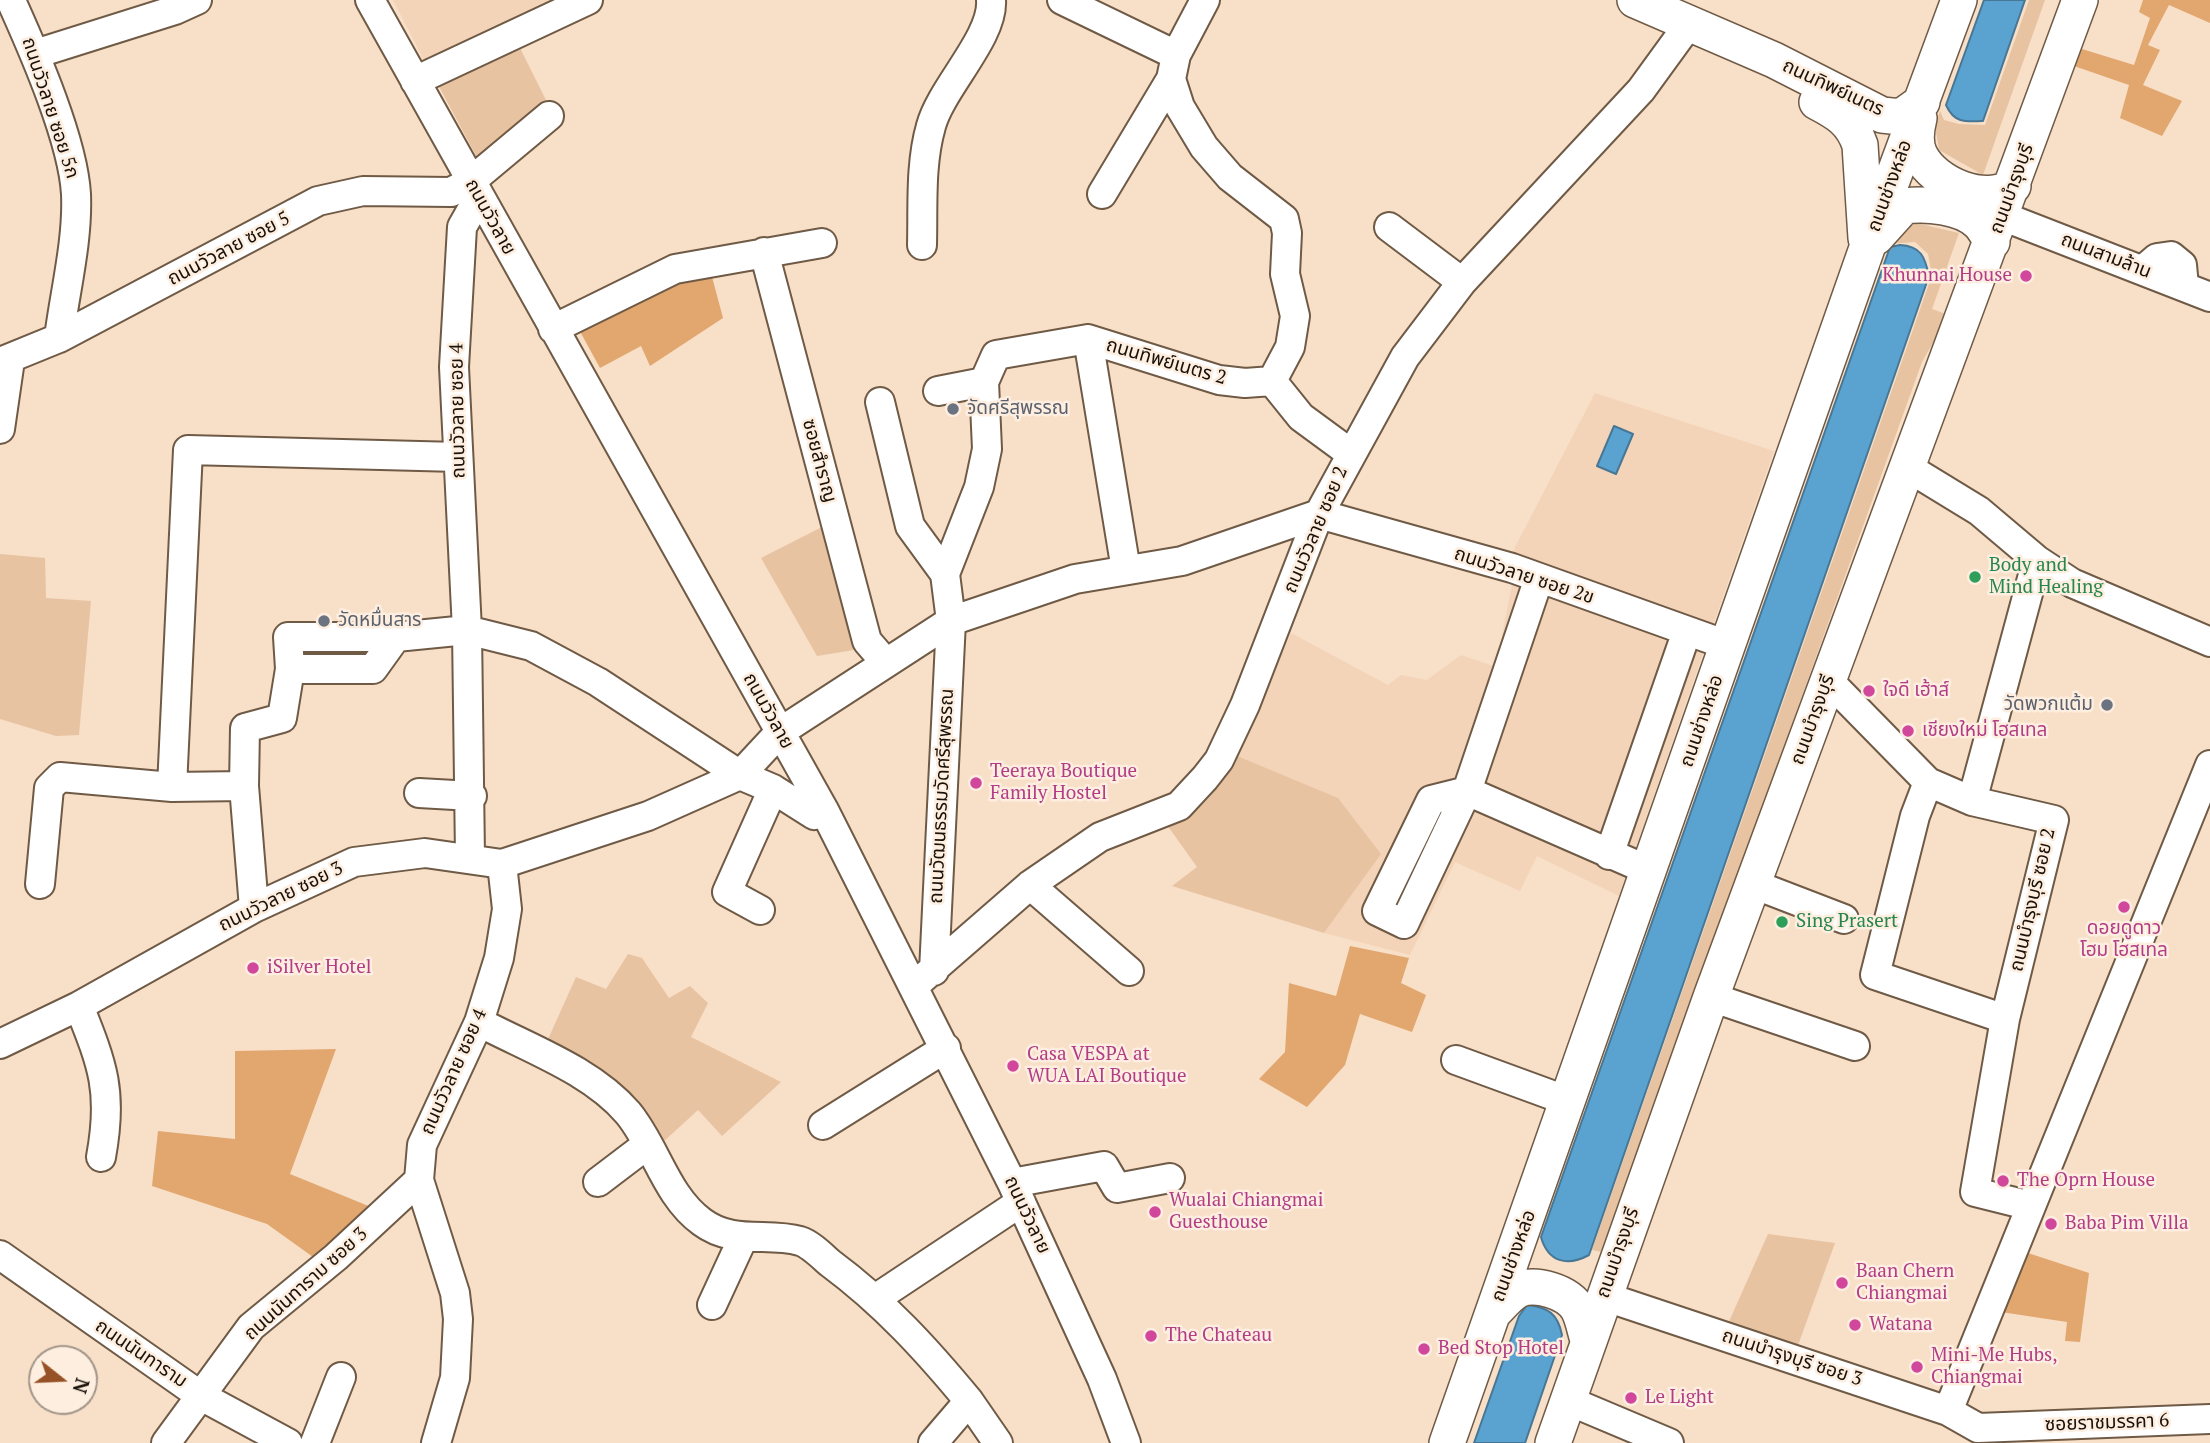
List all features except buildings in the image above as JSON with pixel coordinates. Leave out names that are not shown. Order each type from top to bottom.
[{"type":"main road","name":"ถนนทิพย์เนตร","points":[[1634,0],[1741,47],[1882,115],[1901,117],[1922,102]]},
{"type":"main road","name":"ถนนช่างหล่อ","points":[[1447,1443],[1867,248],[1959,0]]},
{"type":"main road","name":"ถนนบำรุงบุรี","points":[[1553,1443],[1616,1258],[2080,0]]},
{"type":"main road","name":"ถนนทิพย์เนตร","points":[[1741,47],[1768,76],[1841,115],[1855,130],[1860,145],[1867,248]]},
{"type":"main road","points":[[1867,248],[1904,206],[1925,203],[1980,223],[2002,214],[1993,195],[1979,194],[1951,183],[1934,171],[1920,156],[1915,135],[1922,102]]},
{"type":"main road","points":[[1523,1232],[1526,1258],[1553,1277],[1570,1281],[1585,1280],[1616,1258]]},
{"type":"main road","points":[[1494,1312],[1518,1290],[1534,1287],[1549,1289],[1569,1298],[1578,1308],[1588,1340]]},
{"type":"street","points":[[35,54],[175,10],[197,0]]},
{"type":"street","name":"ถนนวัวลาย","points":[[370,0],[824,810],[924,978],[946,1048],[1017,1192],[1102,1379],[1126,1443]]},
{"type":"street","points":[[415,82],[588,0]]},
{"type":"street","points":[[922,245],[924,162],[931,124],[981,36],[992,9],[991,0]]},
{"type":"street","points":[[1062,0],[1173,67],[1180,107],[1204,147],[1230,177],[1284,219],[1287,233],[1285,274],[1295,316],[1290,347],[1272,381],[1301,417],[1350,453]]},
{"type":"street","points":[[1102,194],[1173,67],[1205,0]]},
{"type":"street","name":"ถนนวัวลาย ซอย 5ก","points":[[10,8],[35,54],[73,169],[76,194],[59,338]]},
{"type":"street","name":"ถนนวัวลาย ซอย 2","points":[[924,978],[1030,885],[1100,837],[1179,806],[1205,778],[1219,760],[1241,714],[1319,514],[1350,453],[1405,357],[1462,282],[1641,90],[1689,24]]},
{"type":"street","points":[[474,189],[549,116]]},
{"type":"street","name":"ถนนวัวลาย ซอย 5","points":[[5,361],[59,338],[318,201],[363,191],[451,192],[474,189]]},
{"type":"street","name":"ถนนวัวลาย ซอย 4","points":[[470,857],[472,796],[467,630],[454,367],[462,227],[474,189]]},
{"type":"street","name":"ถนนสามล้าน","points":[[2002,214],[2210,297]]},
{"type":"street","points":[[1389,227],[1462,282]]},
{"type":"street","points":[[553,329],[675,269],[822,243]]},
{"type":"street","name":"ซอยสำราญ","points":[[764,252],[867,641],[886,663]]},
{"type":"street","points":[[945,574],[979,487],[987,449],[984,382],[996,355],[1087,339],[1126,570]]},
{"type":"street","name":"ถนนทิพย์เนตร 2","points":[[1087,339],[1219,380],[1245,383],[1272,381]]},
{"type":"street","points":[[0,429],[5,361]]},
{"type":"street","points":[[938,391],[984,382]]},
{"type":"street","points":[[880,402],[910,526],[945,574]]},
{"type":"street","points":[[172,787],[188,450],[458,457]]},
{"type":"street","points":[[1907,467],[1979,511],[2037,560],[2072,583],[2210,642]]},
{"type":"street","points":[[502,864],[648,816],[740,775],[780,732],[951,621],[1075,579],[1182,561],[1319,514]]},
{"type":"street","name":"ถนนวัวลาย ซอย 2ข","points":[[1319,514],[1539,578],[1727,645]]},
{"type":"street","points":[[1972,801],[2037,560]]},
{"type":"street","name":"ถนนวัฒนธรรมวัดศรีสุพรรณ","points":[[924,978],[951,621],[945,574]]},
{"type":"street","points":[[1539,578],[1467,791],[1650,871]]},
{"type":"street","points":[[254,908],[244,786],[245,728],[282,718],[290,669],[288,637],[396,637],[467,630],[531,646],[598,682],[740,775],[773,789],[814,815],[824,810]]},
{"type":"street","points":[[1609,855],[1687,631]]},
{"type":"street","name":"ถนนบำรุงบุรี ซอย 2","points":[[1828,680],[1928,782],[1972,801],[2054,820],[2005,1019],[1975,1192],[2031,1206]]},
{"type":"street","points":[[1948,1411],[2210,765]]},
{"type":"street","points":[[40,884],[49,788],[60,777],[172,787],[244,786]]},
{"type":"street","points":[[1928,782],[1915,816],[1874,975],[2005,1019]]},
{"type":"street","points":[[760,910],[725,895],[773,789]]},
{"type":"street","points":[[419,793],[472,796]]},
{"type":"street","name":"ถนนวัวลาย ซอย 3","points":[[0,1044],[79,1006],[254,908],[354,862],[425,853],[470,857],[502,864]]},
{"type":"street","name":"ถนนวัวลาย ซอย 4","points":[[436,1443],[455,1378],[458,1319],[455,1293],[419,1180],[422,1145],[479,1022],[499,958],[507,909],[502,864]]},
{"type":"street","points":[[1753,884],[1844,919]]},
{"type":"street","points":[[1030,885],[1129,971]]},
{"type":"street","points":[[1711,998],[1855,1046]]},
{"type":"street","points":[[79,1006],[105,1078],[107,1121],[101,1157]]},
{"type":"street","points":[[479,1022],[585,1078],[611,1095],[629,1115],[648,1144],[682,1204],[703,1224],[743,1238],[801,1241],[875,1299],[914,1336],[970,1401],[998,1443]]},
{"type":"street","points":[[823,1125],[946,1048]]},
{"type":"street","points":[[1456,1060],[1569,1101]]},
{"type":"street","points":[[598,1182],[648,1144]]},
{"type":"street","points":[[875,1299],[1017,1192],[1104,1166],[1117,1188],[1170,1178]]},
{"type":"street","name":"ถนนนันทาราม ซอย 3","points":[[166,1443],[251,1327],[336,1257],[419,1180]]},
{"type":"street","points":[[712,1305],[743,1238]]},
{"type":"street","name":"ถนนนันทาราม","points":[[0,1255],[201,1396],[288,1443]]},
{"type":"street","name":"ถนนบำรุงบุรี ซอย 3","points":[[1603,1296],[1948,1411],[1976,1435]]},
{"type":"street","points":[[315,1443],[341,1377]]},
{"type":"street","points":[[1567,1400],[1669,1443]]},
{"type":"street","points":[[933,1443],[970,1401]]},
{"type":"street","name":"ซอยราชมรรคา 6","points":[[1976,1435],[2149,1432],[2210,1419]]},
{"type":"shaded area","points":[[393,0],[573,0],[428,68]]},
{"type":"shaded area","points":[[2029,0],[2045,0],[1983,175],[1939,150],[1935,126],[1940,111],[1944,120],[1959,124],[1985,125]]},
{"type":"shaded area","points":[[2143,0],[2210,0],[2210,23],[2169,5],[2148,45],[2160,50],[2143,85],[2182,101],[2162,136],[2120,118],[2129,85],[2074,66],[2082,49],[2134,65],[2150,18],[2139,12]]},
{"type":"shaded area","points":[[516,40],[550,108],[481,165],[435,79]]},
{"type":"shaded area","points":[[1908,221],[1959,233],[1932,309],[1949,315],[1922,362],[1602,1252],[1592,1250],[1932,275],[1928,254],[1915,242],[1888,244]]},
{"type":"shaded area","points":[[711,273],[723,318],[650,366],[641,346],[600,368],[577,326],[671,280]]},
{"type":"shaded area","points":[[1595,393],[1774,451],[1710,634],[1511,555]]},
{"type":"shaded area","points":[[824,526],[860,649],[817,656],[761,558]]},
{"type":"shaded area","points":[[0,554],[45,558],[46,598],[91,601],[79,735],[56,736],[0,719]]},
{"type":"shaded area","points":[[1514,574],[1706,645],[1619,896],[1537,856],[1520,891],[1455,862],[1410,955],[1324,933],[1381,853],[1237,756],[1291,633],[1388,685],[1401,675],[1427,680],[1461,655],[1496,667]]},
{"type":"shaded area","points":[[1237,756],[1338,798],[1381,854],[1324,933],[1172,886],[1197,867],[1167,825],[1200,807],[1224,778]]},
{"type":"shaded area","points":[[1350,946],[1409,958],[1401,983],[1426,995],[1412,1032],[1360,1014],[1345,1065],[1307,1107],[1259,1079],[1285,1052],[1289,983],[1336,996]]},
{"type":"shaded area","points":[[628,954],[642,958],[669,998],[690,986],[708,1003],[691,1037],[781,1082],[722,1136],[698,1110],[662,1143],[623,1087],[596,1070],[545,1046],[576,977],[606,989]]},
{"type":"shaded area","points":[[336,1049],[290,1174],[371,1207],[320,1262],[267,1224],[152,1186],[158,1131],[235,1139],[235,1051]]},
{"type":"shaded area","points":[[1768,1234],[1835,1243],[1797,1348],[1727,1326]]},
{"type":"shaded area","points":[[2028,1253],[2089,1273],[2080,1342],[2065,1341],[2067,1322],[2001,1312]]},
{"type":"water","points":[[1984,0],[2025,0],[1983,121],[1965,121],[1956,118],[1946,105]]},
{"type":"water","points":[[1900,245],[1913,248],[1921,254],[1929,276],[1589,1255],[1573,1261],[1559,1260],[1548,1252],[1541,1237],[1890,247]]},
{"type":"water","points":[[1614,426],[1633,434],[1616,474],[1597,466]]},
{"type":"water","points":[[1527,1305],[1551,1313],[1558,1322],[1562,1335],[1525,1443],[1474,1443],[1519,1316]]},
{"type":"place","name":"Khunnai House","points":[[2026,276]]},
{"type":"place","name":"วัดศรีสุพรรณ","points":[[953,409]]},
{"type":"place","name":"Body and Mind Healing","points":[[1975,577]]},
{"type":"place","name":"วัดหมื่นสาร","points":[[324,621]]},
{"type":"place","name":"ใจดี เฮ้าส์","points":[[1869,691]]},
{"type":"place","name":"วัดพวกแต้ม","points":[[2107,705]]},
{"type":"place","name":"เชียงใหม่ โฮสเทล","points":[[1908,731]]},
{"type":"place","name":"Teeraya Boutique Family Hostel","points":[[976,783]]},
{"type":"place","name":"ดอยดูดาว โฮม โฮสเทล","points":[[2124,907]]},
{"type":"place","name":"Sing Prasert","points":[[1782,922]]},
{"type":"place","name":"iSilver Hotel","points":[[253,968]]},
{"type":"place","name":"Casa VESPA at WUA LAI Boutique","points":[[1013,1066]]},
{"type":"place","name":"The Oprn House","points":[[2003,1181]]},
{"type":"place","name":"Wualai Chiangmai Guesthouse","points":[[1155,1212]]},
{"type":"place","name":"Baba Pim Villa","points":[[2051,1224]]},
{"type":"place","name":"Baan Chern Chiangmai","points":[[1842,1283]]},
{"type":"place","name":"Watana","points":[[1855,1325]]},
{"type":"place","name":"The Chateau","points":[[1151,1336]]},
{"type":"place","name":"Bed Stop Hotel","points":[[1424,1349]]},
{"type":"place","name":"Mini-Me Hubs, Chiangmai","points":[[1917,1367]]},
{"type":"place","name":"Le Light","points":[[1631,1398]]}]
